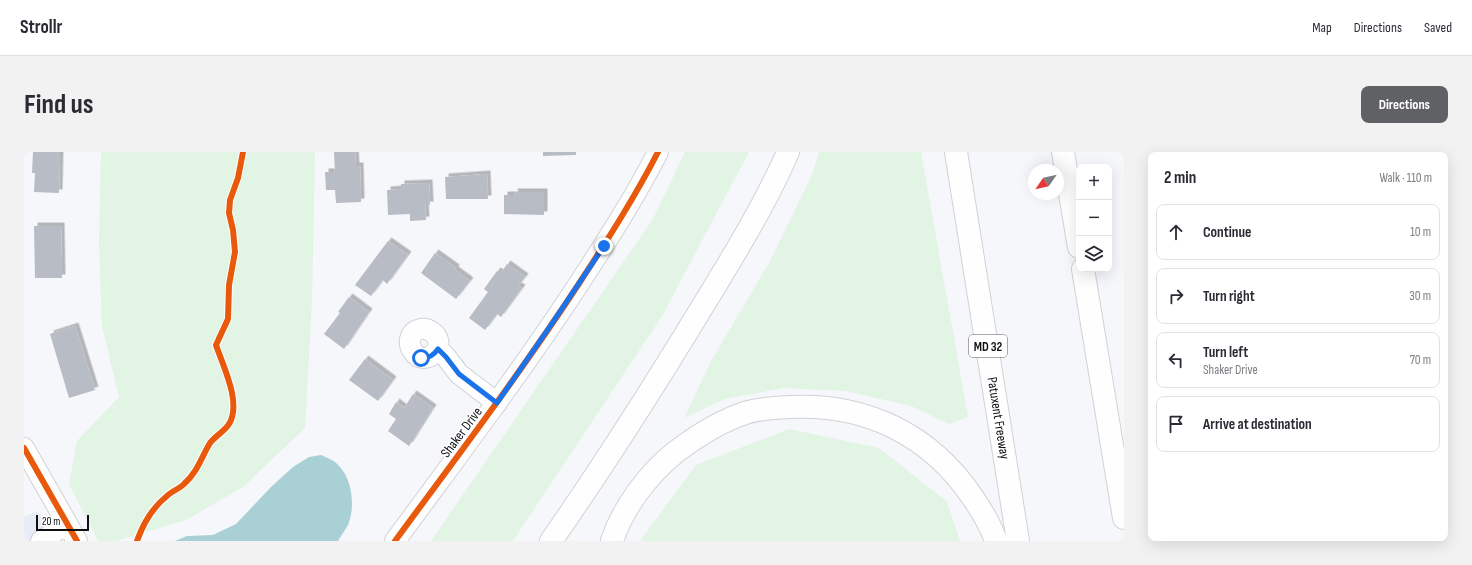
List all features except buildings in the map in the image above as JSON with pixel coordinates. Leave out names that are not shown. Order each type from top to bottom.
[{"type":"highway","points":[[551,541],[635,416],[688,331],[750,225],[788,152]]},
{"type":"highway","name":"Patuxent Freeway","points":[[956,152],[1018,541]]},
{"type":"highway","points":[[1062,152],[1077,236]]},
{"type":"highway","points":[[1084,272],[1124,518]]},
{"type":"highway","points":[[1085,272],[1124,436]]},
{"type":"highway","points":[[612,541],[628,508],[644,483],[666,460],[691,440],[746,412],[773,408],[802,407],[832,408],[858,414],[884,422],[908,435],[938,456],[961,481],[980,508],[996,541]]},
{"type":"street","name":"Shaker Drive","points":[[395,541],[497,403],[553,322],[604,246],[641,186],[658,152]]},
{"type":"street","points":[[438,349],[459,374],[497,403]]},
{"type":"street","points":[[24,448],[72,533],[41,541]]},
{"type":"shaded area","points":[[38,511],[54,541],[24,541],[24,517]]},
{"type":"green space","points":[[101,152],[315,152],[312,300],[305,428],[243,487],[186,520],[116,541],[98,541],[69,484],[77,441],[119,397],[102,326],[99,243]]},
{"type":"green space","points":[[685,152],[749,152],[662,316],[513,541],[431,541],[653,219]]},
{"type":"green space","points":[[819,152],[921,152],[968,417],[949,424],[911,406],[846,391],[784,388],[725,399],[684,418],[711,361],[769,263],[812,175]]},
{"type":"green space","points":[[789,429],[879,448],[947,502],[960,541],[640,541],[696,465]]},
{"type":"water","points":[[321,455],[333,461],[341,468],[349,483],[351,491],[352,509],[348,525],[338,541],[175,541],[187,536],[213,535],[236,524],[271,487],[293,467],[309,457]]},
{"type":"cycle path","points":[[137,541],[145,522],[153,511],[162,500],[182,486],[189,479],[210,443],[227,427],[232,415],[233,406],[230,384],[216,345],[228,319],[229,285],[235,252],[233,230],[229,213],[230,200],[238,178],[243,152]]},
{"type":"cycle path","points":[[395,541],[489,413],[558,315],[621,218],[658,152]]},
{"type":"cycle path","points":[[24,448],[77,541]]},
{"type":"route","points":[[421,358],[428,358],[434,355],[438,349],[459,374],[497,403],[604,246]]}]
